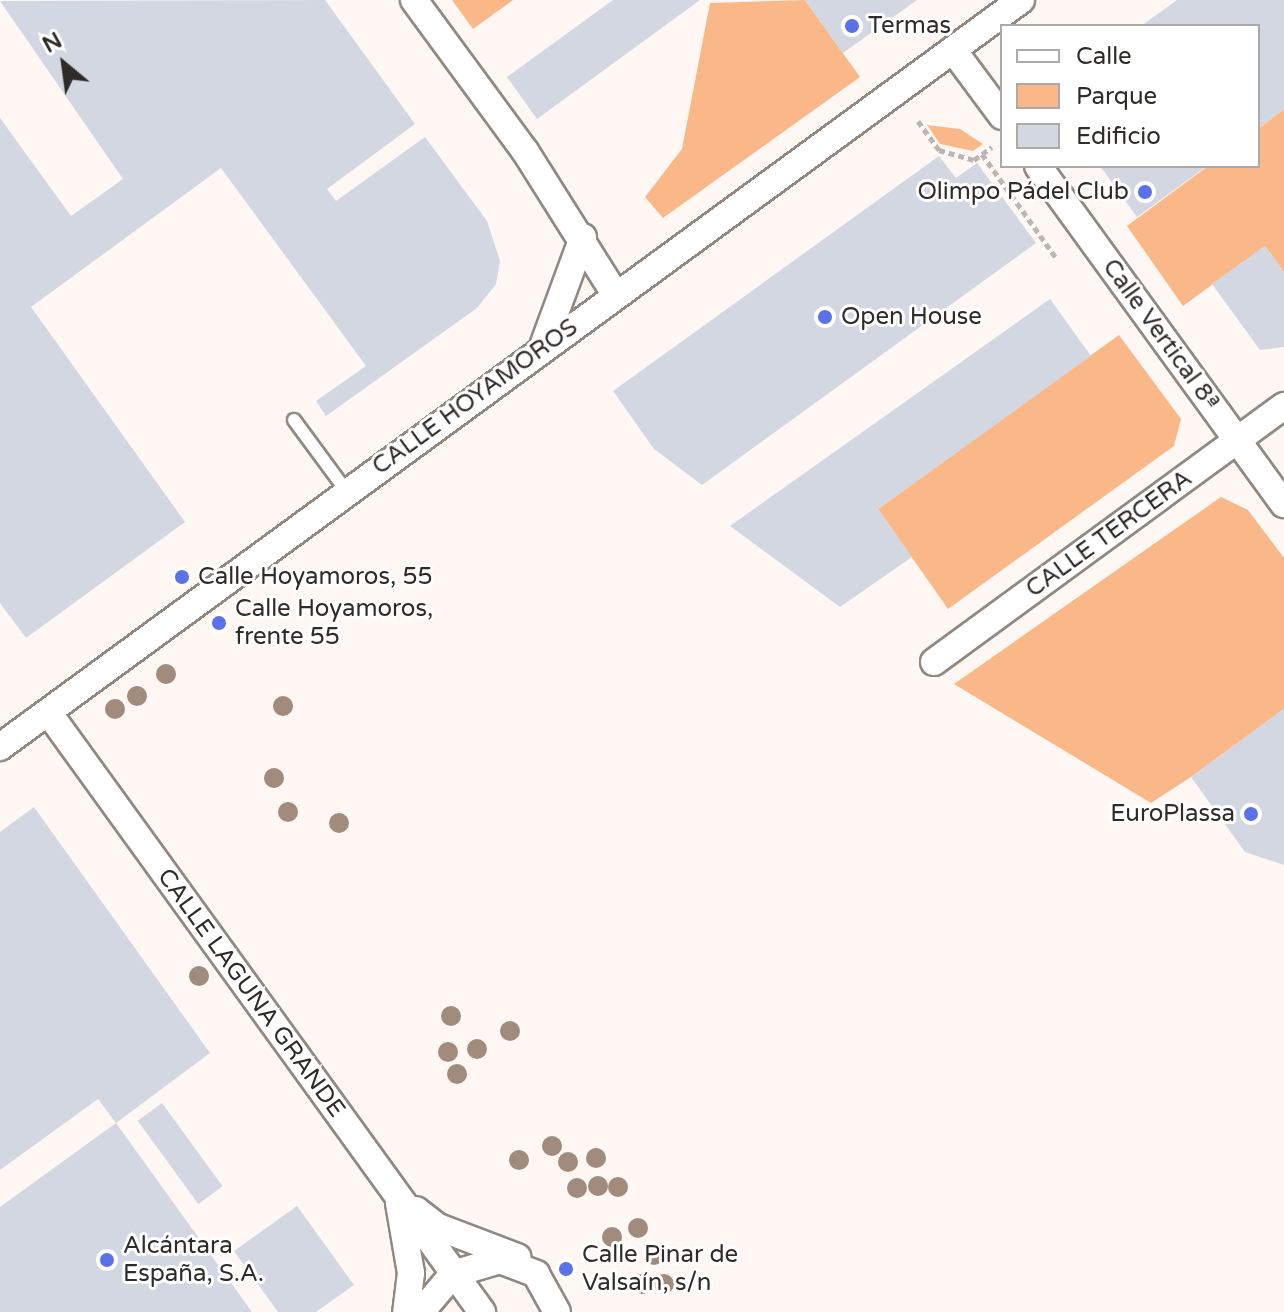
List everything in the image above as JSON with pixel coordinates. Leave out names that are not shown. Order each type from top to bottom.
[{"type":"street","points":[[414,0],[583,237],[615,294]]},
{"type":"street","name":"CALLE HOYAMOROS","points":[[0,747],[542,347],[1021,0]]},
{"type":"street","points":[[953,50],[1000,113]]},
{"type":"street","name":"Calle Vertical 8ª","points":[[1039,168],[1284,504]]},
{"type":"street","points":[[542,347],[583,237]]},
{"type":"street","name":"CALLE TERCERA","points":[[934,662],[1284,406]]},
{"type":"street","name":"CALLE LAGUNA GRANDE","points":[[48,712],[482,1312]]},
{"type":"street","points":[[397,1196],[438,1227],[497,1245],[536,1274],[557,1312]]},
{"type":"street","points":[[397,1196],[411,1273],[406,1312]]},
{"type":"street","points":[[421,1312],[453,1274],[500,1260],[536,1274]]},
{"type":"lane","points":[[294,420],[347,492]]},
{"type":"path","points":[[918,121],[939,150],[974,160],[992,147]]},
{"type":"path","points":[[982,154],[1057,259]]},
{"type":"green space","points":[[452,0],[513,0],[473,29]]},
{"type":"green space","points":[[805,0],[860,77],[663,218],[645,197],[682,149],[710,3]]},
{"type":"green space","points":[[1284,109],[1284,272],[1265,246],[1183,306],[1127,226],[1205,168],[1260,168],[1260,127]]},
{"type":"green space","points":[[927,125],[960,129],[983,144],[973,151],[940,144]]},
{"type":"green space","points":[[1119,335],[1181,419],[1174,446],[948,609],[878,509]]},
{"type":"green space","points":[[1221,497],[1248,510],[1284,558],[1284,709],[1191,777],[1151,803],[954,684]]},
{"type":"building","points":[[325,0],[415,124],[327,189],[336,201],[425,137],[487,221],[500,261],[496,284],[477,308],[326,416],[316,401],[366,366],[221,168],[31,307],[185,522],[26,638],[0,603],[0,118],[71,216],[123,179],[0,1]]},
{"type":"building","points":[[613,0],[700,0],[537,119],[507,77]]},
{"type":"building","name":"Termas","points":[[805,0],[917,0],[843,53]]},
{"type":"building","points":[[1177,0],[1284,0],[1284,109],[1260,127],[1260,24],[1144,24]]},
{"type":"building","name":"Open House","points":[[939,156],[956,178],[977,163],[1036,243],[702,485],[654,449],[613,391]]},
{"type":"building","name":"Olimpo Pádel Club","points":[[1101,168],[1204,168],[1137,217]]},
{"type":"building","points":[[1265,246],[1284,272],[1284,347],[1260,350],[1212,284]]},
{"type":"building","points":[[1050,299],[1091,356],[878,509],[912,557],[840,607],[730,526]]},
{"type":"building","name":"EuroPlassa","points":[[1284,709],[1284,865],[1245,852],[1191,777]]},
{"type":"building","points":[[34,807],[210,1053],[116,1123],[98,1099],[0,1170],[0,832]]},
{"type":"building","points":[[162,1103],[223,1186],[198,1204],[138,1121]]},
{"type":"building","name":"Alcántara España, S.A.","points":[[116,1123],[252,1312],[0,1312],[0,1207]]},
{"type":"building","name":"Alcántara España, S.A.","points":[[297,1206],[354,1285],[316,1312],[278,1312],[234,1251]]},
{"type":"place","name":"Termas","points":[[852,26]]},
{"type":"place","name":"Olimpo Pádel Club","points":[[1145,192]]},
{"type":"place","name":"Open House","points":[[825,317]]},
{"type":"place","name":"Calle Hoyamoros, 55","points":[[182,577]]},
{"type":"place","name":"Calle Hoyamoros, frente 55","points":[[219,623]]},
{"type":"place","name":"EuroPlassa","points":[[1251,814]]},
{"type":"place","name":"Alcántara España, S.A.","points":[[107,1260]]},
{"type":"place","name":"Calle Pinar de Valsaín, s/n","points":[[566,1269]]}]
